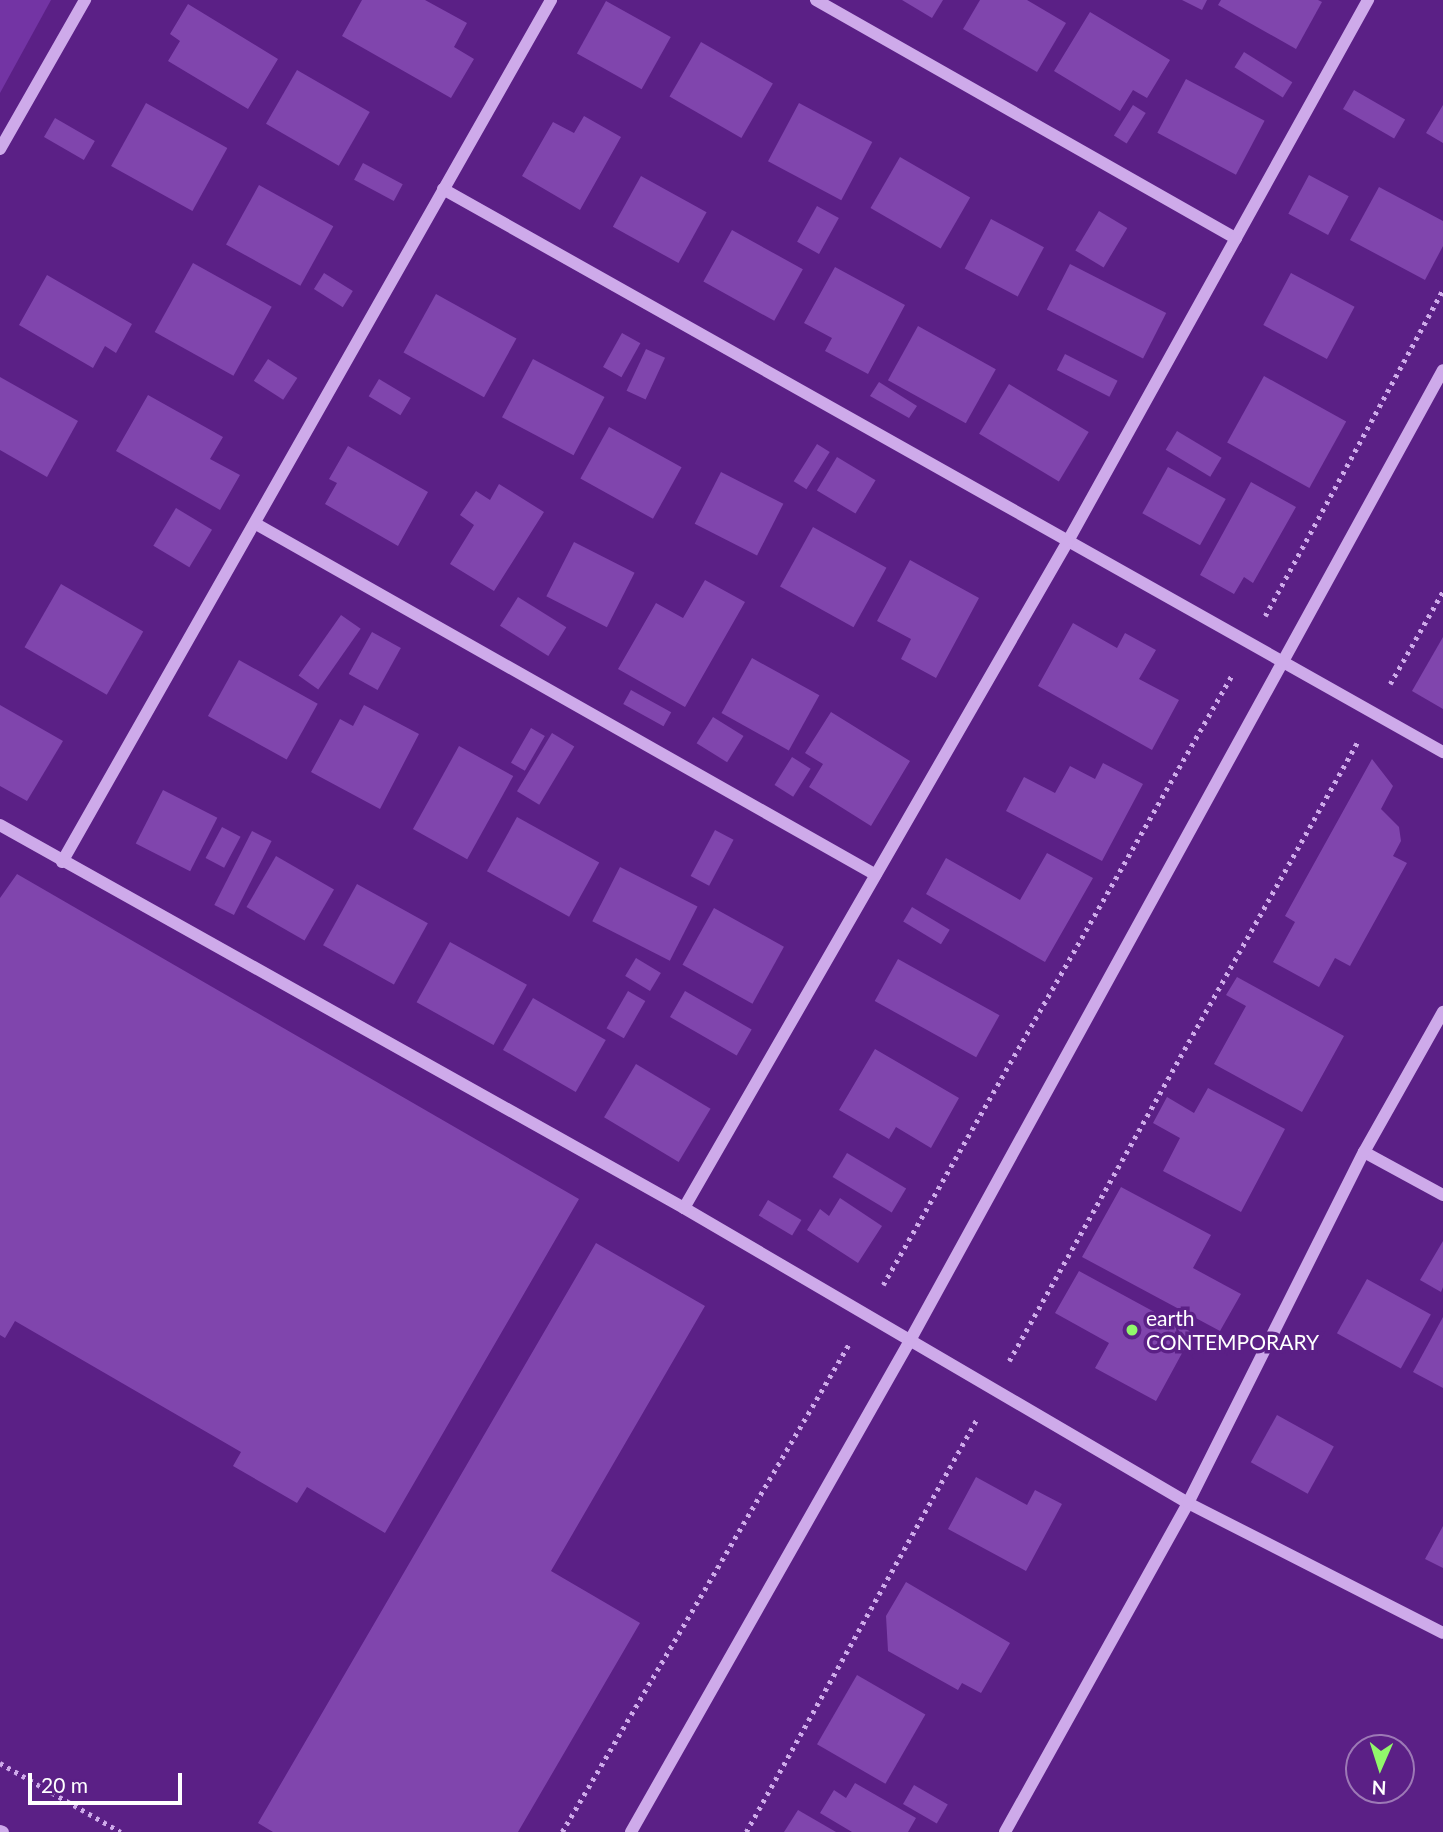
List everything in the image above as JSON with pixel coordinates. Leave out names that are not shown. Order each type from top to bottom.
[{"type":"street","points":[[0,149],[85,0]]},
{"type":"street","points":[[62,862],[551,0]]},
{"type":"street","points":[[816,0],[1236,239]]},
{"type":"street","points":[[684,1208],[1068,541],[1368,0]]},
{"type":"street","points":[[443,189],[1443,752]]},
{"type":"street","points":[[631,1832],[908,1344],[1279,661],[1443,370]]},
{"type":"street","points":[[256,524],[876,875]]},
{"type":"street","points":[[0,825],[684,1208],[908,1344],[1188,1503],[1443,1633]]},
{"type":"street","points":[[1004,1832],[1188,1503],[1364,1152],[1443,1012]]},
{"type":"street","points":[[1364,1152],[1443,1195]]},
{"type":"path","points":[[562,1832],[864,1317],[1250,644],[1443,289]]},
{"type":"path","points":[[746,1832],[1443,591]]},
{"type":"path","points":[[0,1763],[121,1832]]},
{"type":"shaded area","points":[[0,0],[51,0],[0,93]]},
{"type":"building","points":[[362,0],[425,0],[467,23],[454,47],[474,59],[451,98],[342,36]]},
{"type":"building","points":[[902,0],[943,0],[932,18]]},
{"type":"building","points":[[980,0],[1027,0],[1066,23],[1037,72],[963,29]]},
{"type":"building","points":[[1182,0],[1207,0],[1202,10]]},
{"type":"building","points":[[1221,0],[1322,2],[1296,49],[1218,5]]},
{"type":"building","points":[[606,1],[671,37],[642,89],[577,53]]},
{"type":"building","points":[[188,4],[278,59],[248,109],[168,61],[180,41],[170,34]]},
{"type":"building","points":[[1090,12],[1170,60],[1147,98],[1133,90],[1120,111],[1054,71]]},
{"type":"building","points":[[701,42],[773,84],[741,138],[670,97]]},
{"type":"building","points":[[1244,52],[1292,82],[1283,97],[1234,67]]},
{"type":"building","points":[[297,70],[370,112],[339,166],[266,124]]},
{"type":"building","points":[[1186,79],[1265,121],[1236,175],[1157,133]]},
{"type":"building","points":[[1354,90],[1405,120],[1394,139],[1343,109]]},
{"type":"building","points":[[146,103],[227,148],[192,211],[111,166]]},
{"type":"building","points":[[799,103],[872,142],[841,200],[768,161]]},
{"type":"building","points":[[1133,105],[1146,113],[1127,143],[1114,136]]},
{"type":"building","points":[[1443,105],[1443,143],[1426,133]]},
{"type":"building","points":[[584,116],[621,137],[580,210],[522,176],[553,122],[574,133]]},
{"type":"building","points":[[55,118],[95,141],[84,160],[44,137]]},
{"type":"building","points":[[900,157],[970,198],[941,249],[870,208]]},
{"type":"building","points":[[363,163],[403,184],[394,201],[354,180]]},
{"type":"building","points":[[1309,175],[1349,196],[1328,235],[1288,214]]},
{"type":"building","points":[[641,176],[707,212],[678,263],[613,227]]},
{"type":"building","points":[[259,185],[333,226],[300,286],[226,244]]},
{"type":"building","points":[[1379,187],[1443,221],[1443,246],[1425,280],[1350,240]]},
{"type":"building","points":[[817,206],[839,218],[819,254],[797,242]]},
{"type":"building","points":[[1099,211],[1127,228],[1104,267],[1075,250]]},
{"type":"building","points":[[991,219],[1044,247],[1018,297],[965,268]]},
{"type":"building","points":[[732,230],[803,269],[774,321],[703,282]]},
{"type":"building","points":[[193,263],[272,307],[233,376],[155,332]]},
{"type":"building","points":[[1070,264],[1166,313],[1143,358],[1047,309]]},
{"type":"building","points":[[835,267],[905,305],[868,374],[825,351],[832,338],[804,323]]},
{"type":"building","points":[[324,273],[353,291],[343,307],[314,289]]},
{"type":"building","points":[[1291,273],[1355,307],[1327,359],[1263,325]]},
{"type":"building","points":[[47,275],[132,324],[116,353],[105,346],[93,368],[19,325]]},
{"type":"building","points":[[436,294],[516,339],[484,397],[404,353]]},
{"type":"building","points":[[918,326],[996,369],[966,423],[888,380]]},
{"type":"building","points":[[622,333],[640,343],[621,377],[603,367]]},
{"type":"building","points":[[646,349],[665,358],[646,400],[627,391]]},
{"type":"building","points":[[1065,354],[1118,381],[1109,397],[1057,370]]},
{"type":"building","points":[[268,359],[297,378],[283,400],[254,381]]},
{"type":"building","points":[[533,359],[605,397],[574,455],[502,417]]},
{"type":"building","points":[[1264,376],[1346,422],[1309,488],[1227,442]]},
{"type":"building","points":[[0,377],[78,421],[47,477],[0,450]]},
{"type":"building","points":[[379,379],[411,398],[400,415],[369,396]]},
{"type":"building","points":[[879,382],[917,406],[909,418],[870,396]]},
{"type":"building","points":[[1009,384],[1089,432],[1059,482],[979,434]]},
{"type":"building","points":[[148,395],[223,437],[210,459],[240,475],[220,510],[116,451]]},
{"type":"building","points":[[609,427],[682,467],[653,519],[580,479]]},
{"type":"building","points":[[1177,431],[1222,458],[1210,477],[1166,450]]},
{"type":"building","points":[[817,444],[830,452],[806,489],[794,481]]},
{"type":"building","points":[[348,446],[428,492],[398,546],[325,504],[337,483],[329,479]]},
{"type":"building","points":[[837,457],[876,480],[855,514],[817,490]]},
{"type":"building","points":[[1168,467],[1226,499],[1200,545],[1142,513]]},
{"type":"building","points":[[721,472],[783,504],[757,555],[695,524]]},
{"type":"building","points":[[1251,482],[1296,507],[1253,583],[1244,577],[1234,594],[1200,575]]},
{"type":"building","points":[[499,484],[544,512],[494,591],[450,564],[474,525],[460,515],[476,491],[490,500]]},
{"type":"building","points":[[176,508],[212,530],[189,567],[153,546]]},
{"type":"building","points":[[813,527],[886,568],[854,627],[780,586]]},
{"type":"building","points":[[574,542],[635,573],[607,627],[546,596]]},
{"type":"building","points":[[910,560],[979,598],[936,678],[901,659],[911,639],[877,621]]},
{"type":"building","points":[[705,580],[745,602],[685,707],[618,669],[656,603],[683,618]]},
{"type":"building","points":[[61,584],[143,632],[107,695],[24,647]]},
{"type":"building","points":[[518,597],[566,627],[548,656],[500,626]]},
{"type":"building","points":[[341,615],[361,629],[318,689],[299,676]]},
{"type":"building","points":[[1073,623],[1117,648],[1125,633],[1156,650],[1139,679],[1179,700],[1152,750],[1038,686]]},
{"type":"building","points":[[372,632],[401,648],[378,690],[349,674]]},
{"type":"building","points":[[1443,637],[1443,709],[1412,691]]},
{"type":"building","points":[[752,658],[819,695],[789,750],[721,713]]},
{"type":"building","points":[[239,660],[318,704],[287,760],[208,716]]},
{"type":"building","points":[[631,690],[671,712],[663,726],[623,704]]},
{"type":"building","points":[[0,705],[63,741],[27,801],[0,786]]},
{"type":"building","points":[[364,705],[419,734],[380,809],[311,772],[340,719],[353,726]]},
{"type":"building","points":[[831,712],[910,761],[871,826],[809,787],[823,764],[805,753]]},
{"type":"building","points":[[713,717],[744,736],[727,762],[697,743]]},
{"type":"building","points":[[531,728],[545,736],[525,771],[511,763]]},
{"type":"building","points":[[552,733],[574,746],[539,805],[517,791]]},
{"type":"building","points":[[459,746],[513,776],[467,859],[413,829]]},
{"type":"building","points":[[792,757],[811,769],[793,797],[775,785]]},
{"type":"building","points":[[1372,759],[1393,786],[1381,809],[1399,827],[1401,841],[1393,856],[1407,863],[1350,966],[1335,958],[1319,987],[1273,962],[1295,922],[1285,916]]},
{"type":"building","points":[[1103,763],[1143,784],[1102,861],[1006,811],[1024,777],[1055,793],[1070,766],[1095,779]]},
{"type":"building","points":[[163,790],[217,818],[190,871],[136,843]]},
{"type":"building","points":[[517,817],[599,863],[569,917],[487,871]]},
{"type":"building","points":[[222,827],[241,837],[224,868],[206,858]]},
{"type":"building","points":[[715,830],[734,840],[709,886],[691,876]]},
{"type":"building","points":[[252,831],[272,841],[234,915],[214,905]]},
{"type":"building","points":[[1047,853],[1093,878],[1045,962],[926,894],[946,858],[1020,900]]},
{"type":"building","points":[[276,856],[334,890],[305,941],[246,907]]},
{"type":"building","points":[[620,867],[698,906],[670,961],[592,921]]},
{"type":"building","points":[[17,874],[579,1199],[385,1533],[307,1487],[297,1503],[233,1466],[241,1452],[15,1321],[5,1338],[0,1335],[0,898]]},
{"type":"building","points":[[357,884],[428,923],[394,984],[323,945]]},
{"type":"building","points":[[912,907],[950,930],[941,944],[903,922]]},
{"type":"building","points":[[714,908],[784,947],[752,1004],[682,965]]},
{"type":"building","points":[[450,942],[527,985],[494,1045],[417,1002]]},
{"type":"building","points":[[636,958],[661,973],[650,991],[625,976]]},
{"type":"building","points":[[898,959],[999,1015],[976,1057],[875,1001]]},
{"type":"building","points":[[1237,977],[1344,1036],[1302,1112],[1214,1064],[1246,1006],[1226,995]]},
{"type":"building","points":[[628,991],[645,1001],[624,1038],[606,1028]]},
{"type":"building","points":[[685,991],[752,1030],[737,1055],[670,1017]]},
{"type":"building","points":[[533,998],[606,1040],[576,1092],[503,1050]]},
{"type":"building","points":[[875,1049],[959,1098],[931,1148],[896,1127],[889,1139],[839,1110]]},
{"type":"building","points":[[636,1064],[711,1109],[679,1162],[604,1117]]},
{"type":"building","points":[[1208,1088],[1285,1129],[1241,1212],[1163,1171],[1180,1138],[1153,1123],[1167,1097],[1194,1113]]},
{"type":"building","points":[[847,1153],[906,1189],[892,1213],[833,1177]]},
{"type":"building","points":[[1121,1187],[1211,1235],[1193,1268],[1241,1294],[1220,1331],[1082,1257]]},
{"type":"building","points":[[840,1198],[882,1226],[858,1263],[807,1230],[820,1209],[829,1216]]},
{"type":"building","points":[[768,1200],[801,1220],[792,1236],[759,1215]]},
{"type":"building","points":[[1443,1241],[1443,1287],[1441,1292],[1420,1280]]},
{"type":"building","points":[[596,1243],[705,1306],[551,1571],[640,1623],[518,1832],[273,1832],[258,1823]]},
{"type":"building","points":[[1079,1271],[1193,1333],[1156,1401],[1095,1368],[1109,1343],[1055,1313]]},
{"type":"building","points":[[1367,1279],[1431,1314],[1401,1369],[1337,1333]]},
{"type":"building","points":[[1443,1317],[1443,1388],[1413,1372]]},
{"type":"building","points":[[1277,1415],[1334,1447],[1308,1494],[1251,1462]]},
{"type":"building","points":[[976,1477],[1027,1505],[1035,1490],[1062,1504],[1026,1571],[948,1529]]},
{"type":"building","points":[[1443,1526],[1443,1568],[1425,1559]]},
{"type":"building","points":[[906,1582],[1010,1643],[981,1693],[962,1683],[958,1690],[888,1651],[886,1616]]},
{"type":"building","points":[[857,1675],[925,1714],[885,1784],[817,1744]]},
{"type":"building","points":[[855,1783],[916,1818],[908,1832],[852,1832],[820,1813],[834,1790],[846,1798]]},
{"type":"building","points":[[914,1785],[948,1804],[937,1824],[903,1804]]},
{"type":"building","points":[[798,1810],[836,1832],[784,1832]]},
{"type":"place","name":"earth CONTEMPORARY","points":[[1132,1330]]}]
